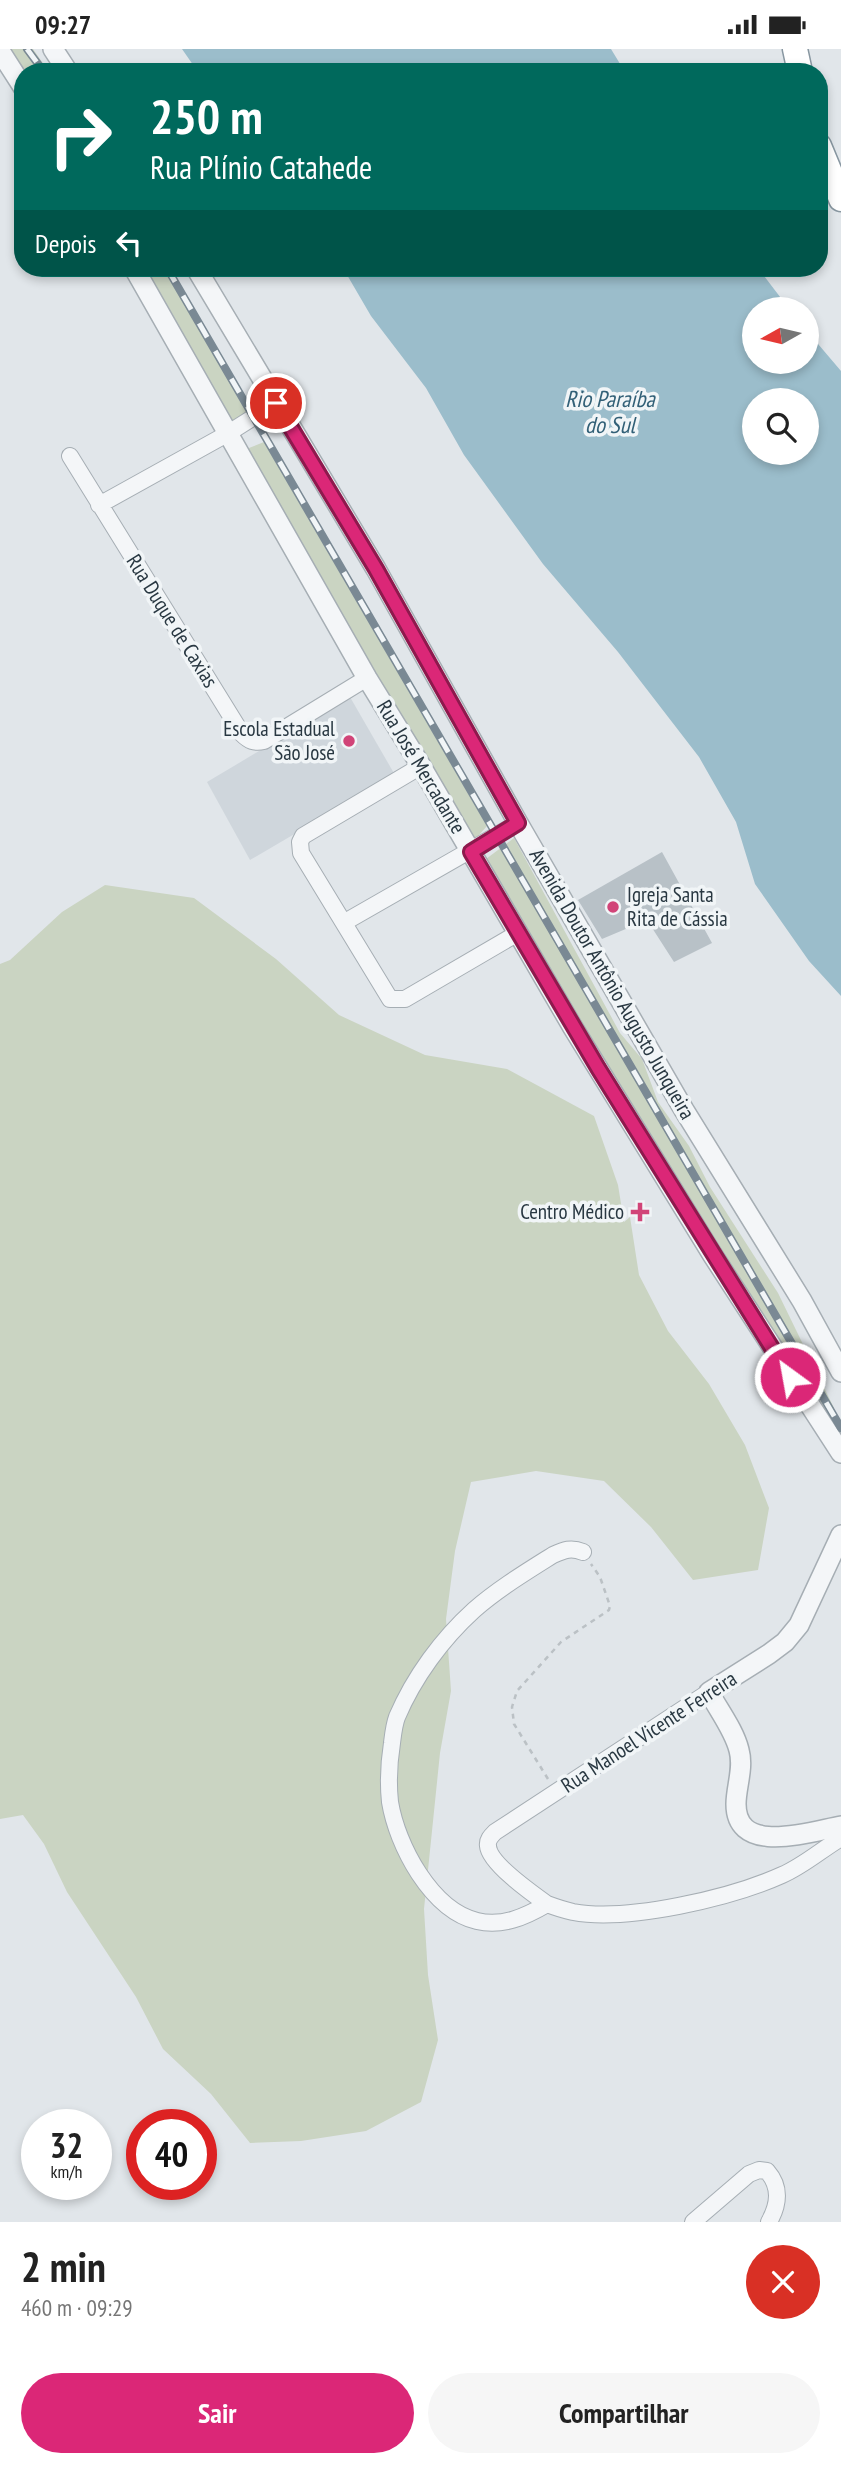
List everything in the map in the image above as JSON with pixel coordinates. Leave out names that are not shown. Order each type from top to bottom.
[{"type":"highway","points":[[828,168],[841,199]]},
{"type":"street","points":[[2,60],[14,75]]},
{"type":"street","name":"Rua José Mercadante","points":[[139,277],[367,678],[518,933],[705,1243],[790,1377],[840,1449]]},
{"type":"street","name":"Avenida Doutor Antônio Augusto Junqueira","points":[[200,277],[376,569],[518,823],[684,1110],[802,1301],[841,1372]]},
{"type":"street","points":[[99,505],[227,434],[276,403]]},
{"type":"street","name":"Rua Duque de Caxias","points":[[70,456],[248,740],[264,741],[367,678]]},
{"type":"street","points":[[421,766],[303,836],[300,853],[345,922],[387,997],[393,1000],[405,999],[518,933]]},
{"type":"street","points":[[345,922],[518,823]]},
{"type":"street","name":"Rua Manoel Vicente Ferreira","points":[[547,1904],[509,1874],[490,1853],[488,1840],[495,1832],[785,1642],[799,1625],[841,1535]]},
{"type":"street","points":[[583,1552],[566,1549],[553,1555],[474,1610],[433,1655],[396,1720],[390,1761],[390,1802],[401,1840],[413,1865],[448,1909],[477,1921],[522,1919],[547,1904],[573,1912],[644,1911],[747,1888],[784,1874],[841,1839]]},
{"type":"street","points":[[709,1692],[740,1751],[736,1808],[741,1822],[749,1831],[764,1837],[782,1838],[841,1826]]},
{"type":"street","points":[[693,2222],[749,2174],[759,2170],[767,2171],[777,2188],[778,2204],[769,2222]]},
{"type":"path","points":[[556,1792],[514,1724],[512,1707],[517,1691],[561,1642],[609,1610],[600,1577],[583,1552]]},
{"type":"shaded area","points":[[350,697],[395,775],[250,860],[207,782]]},
{"type":"green space","points":[[4,49],[33,49],[43,63],[16,63]]},
{"type":"green space","points":[[146,277],[168,277],[249,413],[229,429]]},
{"type":"green space","points":[[264,442],[487,826],[470,845],[244,450]]},
{"type":"green space","points":[[514,838],[620,1033],[642,1059],[658,1102],[689,1146],[710,1187],[778,1293],[834,1408],[822,1425],[482,862]]},
{"type":"green space","points":[[105,885],[194,898],[276,959],[339,1015],[425,1055],[507,1069],[594,1116],[618,1185],[624,1222],[630,1217],[639,1275],[668,1331],[709,1384],[745,1445],[769,1508],[758,1570],[693,1580],[651,1527],[604,1481],[536,1471],[471,1482],[455,1551],[446,1619],[451,1691],[440,1753],[424,1909],[428,1975],[438,2040],[421,2102],[366,2131],[301,2141],[250,2143],[211,2094],[163,2049],[136,1997],[67,1892],[44,1844],[23,1815],[0,1819],[0,964],[10,960],[62,912]]},
{"type":"water","points":[[182,49],[611,49],[620,63],[192,63]]},
{"type":"water","name":"Rio Paraíba do Sul","points":[[348,277],[765,277],[780,297],[742,297],[742,375],[819,375],[819,345],[841,371],[841,996],[809,961],[755,884],[736,822],[699,757],[618,652],[543,564],[464,455],[426,388],[371,316]]},
{"type":"building","points":[[662,852],[712,943],[674,962],[647,920],[602,939],[578,900]]},
{"type":"railway","points":[[27,49],[37,63]]},
{"type":"railway","points":[[172,277],[841,1428]]},
{"type":"place","name":"Escola Estadual São José","points":[[349,741]]},
{"type":"place","name":"Igreja Santa Rita de Cássia","points":[[613,907]]},
{"type":"place","name":"Centro Médico","points":[[640,1212]]},
{"type":"route","points":[[276,403],[376,569],[518,823],[471,852],[572,1026],[790,1377]]}]
